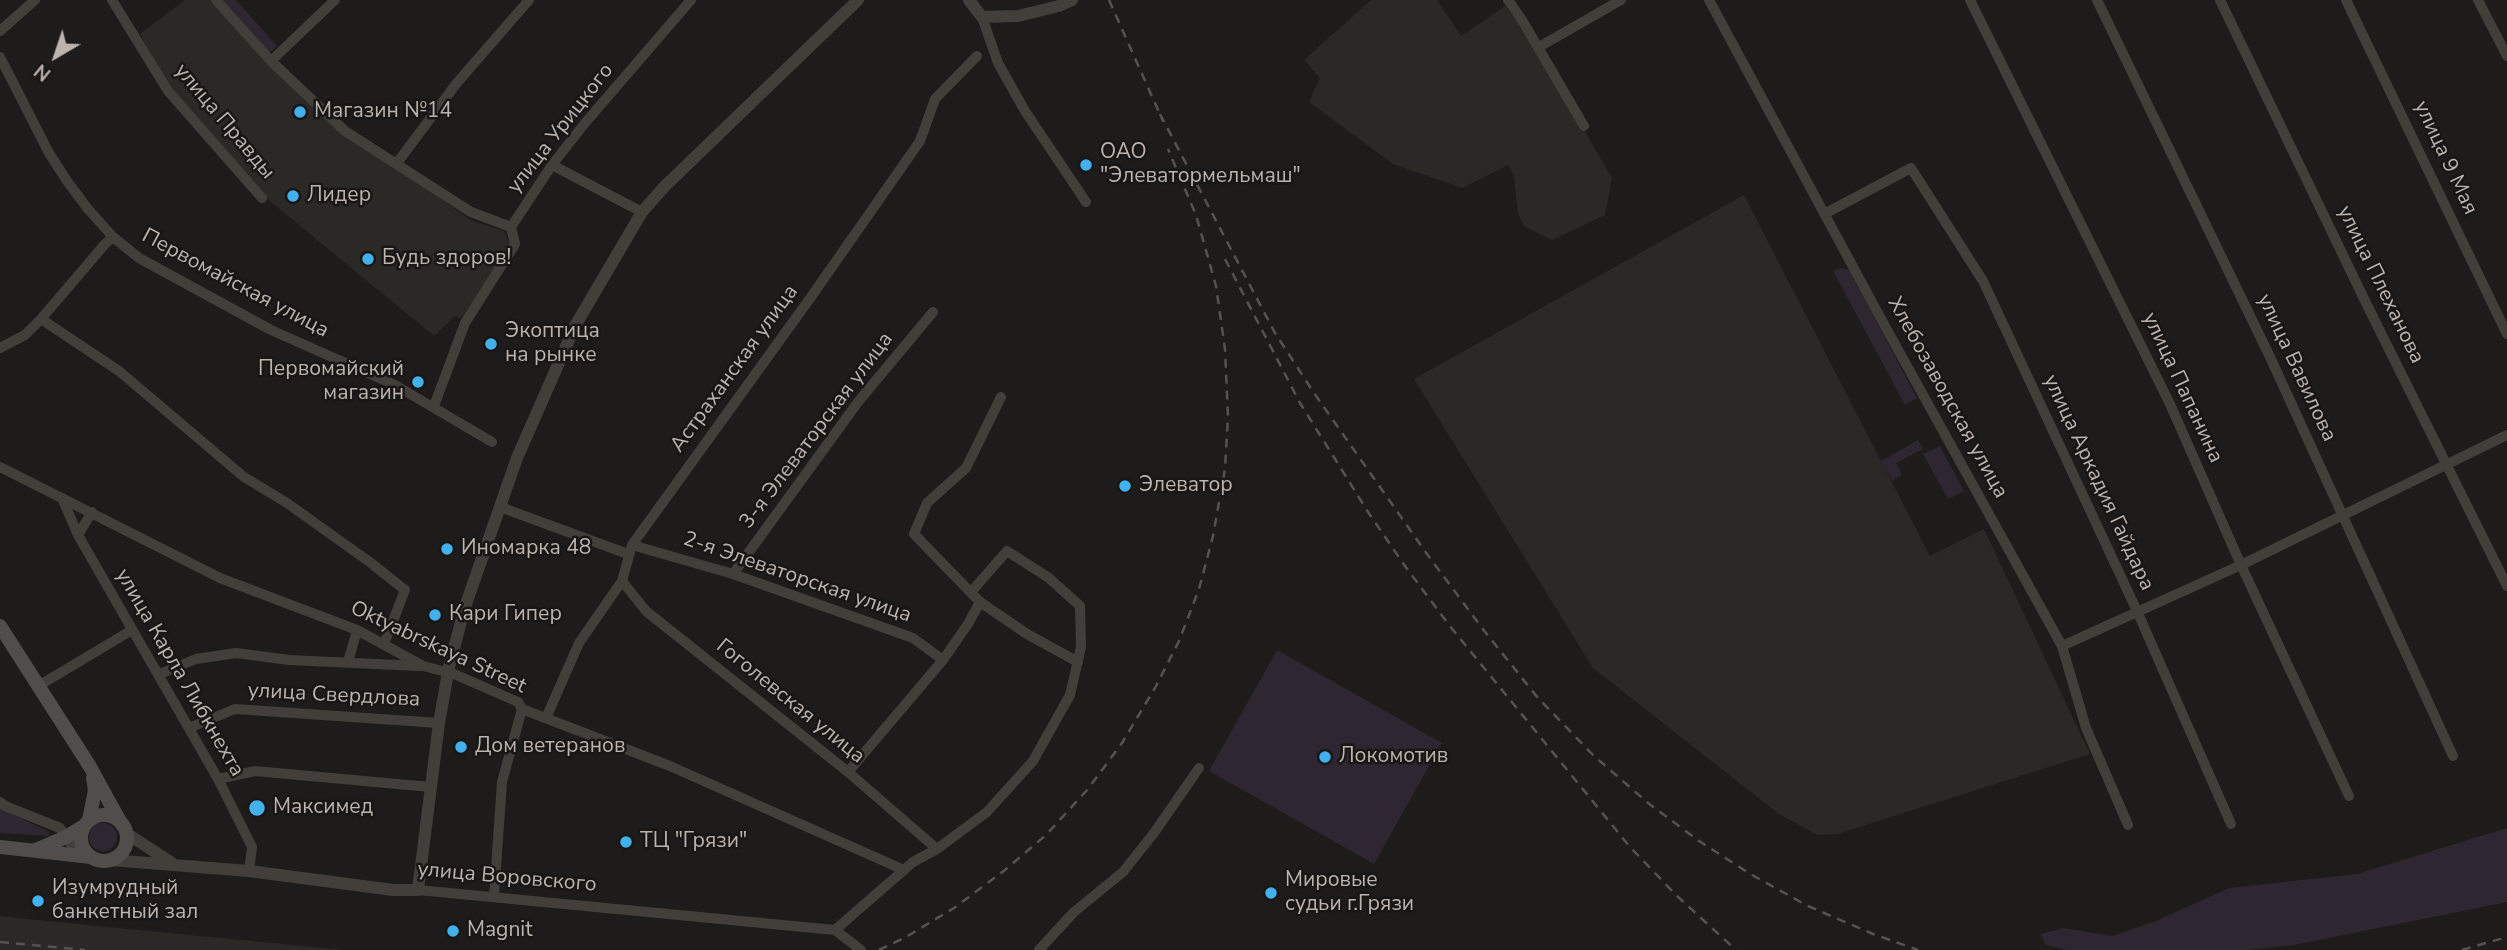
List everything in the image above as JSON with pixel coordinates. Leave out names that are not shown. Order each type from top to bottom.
[{"type":"main road","points":[[0,626],[92,773],[124,829],[126,840],[122,851],[110,860],[0,847]]},
{"type":"main road","points":[[84,856],[81,842],[95,790],[92,773]]},
{"type":"main road","points":[[35,851],[66,837],[87,823],[107,816],[113,817],[124,829]]},
{"type":"street","points":[[0,31],[35,0]]},
{"type":"street","name":"улица Правды","points":[[112,0],[168,91],[262,198]]},
{"type":"street","points":[[216,0],[271,61],[345,131],[471,212],[511,227]]},
{"type":"street","points":[[271,61],[335,0]]},
{"type":"street","points":[[397,163],[456,84],[529,0]]},
{"type":"street","name":"улица Урицкого","points":[[434,406],[465,323],[515,244],[511,227],[585,123],[691,0]]},
{"type":"street","points":[[418,890],[439,723],[448,673],[465,607],[531,423],[575,326],[642,212],[664,187],[858,0]]},
{"type":"street","points":[[969,0],[982,17],[998,63],[1025,111],[1086,202]]},
{"type":"street","points":[[982,17],[1018,16],[1072,0]]},
{"type":"street","points":[[1508,0],[1539,47],[1584,126]]},
{"type":"street","points":[[1539,47],[1621,0]]},
{"type":"street","name":"Хлебозаводская улица","points":[[1709,0],[2062,646],[2086,729],[2128,825]]},
{"type":"street","name":"улица Папанина","points":[[1970,0],[2170,404],[2241,565],[2350,796]]},
{"type":"street","name":"улица Вавилова","points":[[2097,0],[2247,308],[2453,756]]},
{"type":"street","name":"улица Плеханова","points":[[2220,0],[2507,586]]},
{"type":"street","name":"улица 9 Мая","points":[[2346,0],[2507,334]]},
{"type":"street","points":[[2478,0],[2507,56]]},
{"type":"street","name":"Астраханская улица","points":[[546,718],[579,643],[622,581],[630,549],[811,298],[920,141],[935,99],[977,56]]},
{"type":"street","name":"Первомайская улица","points":[[0,57],[48,153],[88,209],[113,237],[139,257],[271,330],[395,385],[492,442]]},
{"type":"street","points":[[552,166],[642,212]]},
{"type":"street","name":"улица Аркадия Гайдара","points":[[1826,214],[1911,168],[1983,281],[2137,611],[2231,824]]},
{"type":"street","points":[[0,348],[24,335],[41,319],[104,244],[113,237]]},
{"type":"street","name":"3-я Элеваторская улица","points":[[733,574],[858,402],[933,312]]},
{"type":"street","points":[[41,319],[119,371],[244,477],[298,510],[405,590],[384,644]]},
{"type":"street","points":[[1001,397],[966,468],[927,503],[914,534],[980,602],[1027,634],[1078,662]]},
{"type":"street","points":[[2062,646],[2241,565],[2507,435]]},
{"type":"street","name":"Oktyabrskaya Street","points":[[0,467],[220,578],[358,630],[423,666],[448,673],[517,702],[522,709],[670,766],[904,870]]},
{"type":"street","name":"улица Карла Либкнехта","points":[[62,498],[78,535],[218,779],[252,847],[249,871]]},
{"type":"street","name":"2-я Элеваторская улица","points":[[500,507],[630,549],[733,574],[914,638],[943,660]]},
{"type":"street","points":[[78,535],[92,512]]},
{"type":"street","points":[[861,950],[835,930],[913,862],[937,849],[987,812],[1033,761],[1069,695],[1081,647],[1080,606],[1049,578],[1007,551],[971,592]]},
{"type":"street","name":"Гоголевская улица","points":[[622,581],[646,611],[848,772],[937,849]]},
{"type":"street","points":[[848,772],[943,660],[980,602]]},
{"type":"street","points":[[37,684],[45,682],[132,630]]},
{"type":"street","points":[[348,662],[358,630]]},
{"type":"street","points":[[160,674],[196,659],[236,653],[289,660],[423,666]]},
{"type":"street","name":"улица Свердлова","points":[[188,728],[235,709],[439,723]]},
{"type":"street","points":[[494,896],[502,782],[522,709]]},
{"type":"street","points":[[1039,950],[1074,912],[1123,872],[1199,768]]},
{"type":"street","points":[[218,779],[255,771],[430,787]]},
{"type":"street","points":[[0,802],[60,828],[84,856]]},
{"type":"street","name":"улица Воровского","points":[[124,829],[175,865]]},
{"type":"street","name":"улица Воровского","points":[[110,860],[249,871],[393,890],[494,896],[835,930]]},
{"type":"shaded area","points":[[185,0],[213,0],[268,62],[397,167],[472,221],[504,231],[511,247],[492,279],[460,319],[455,316],[434,336],[265,197],[170,92],[140,34]]},
{"type":"shaded area","points":[[223,0],[236,0],[277,46],[269,53]]},
{"type":"shaded area","points":[[1371,0],[1437,0],[1461,36],[1505,6],[1533,42],[1612,178],[1605,215],[1552,240],[1524,226],[1518,213],[1514,176],[1508,165],[1462,188],[1393,164],[1309,102],[1320,78],[1304,60]]},
{"type":"shaded area","points":[[1744,195],[1930,556],[1984,529],[2090,754],[1837,834],[1818,835],[1779,814],[1593,668],[1414,379]]},
{"type":"shaded area","points":[[1841,268],[1849,270],[1917,398],[1905,405],[1833,271]]},
{"type":"shaded area","points":[[1918,440],[1923,449],[1896,463],[1902,475],[1892,481],[1881,461]]},
{"type":"shaded area","points":[[1940,446],[1964,491],[1948,499],[1923,454]]},
{"type":"shaded area","name":"Локомотив","points":[[1277,650],[1442,743],[1374,864],[1209,771]]},
{"type":"shaded area","points":[[0,808],[49,832],[49,836],[0,833]]},
{"type":"shaded area","points":[[103,823],[113,827],[117,837],[113,847],[103,851],[93,847],[89,837],[93,827]]},
{"type":"shaded area","points":[[2507,828],[2507,902],[2294,945],[2248,950],[2066,950],[2046,945],[2040,934],[2064,928],[2112,936],[2156,921],[2229,888],[2357,874]]},
{"type":"shaded area","points":[[0,916],[56,922],[344,950],[0,950]]},
{"type":"railway","points":[[1109,0],[1163,121]]},
{"type":"railway","points":[[1160,114],[1275,333],[1427,554],[1538,698],[1593,755],[1648,803],[1699,841],[1808,906],[1918,950]]},
{"type":"railway","points":[[879,950],[954,908],[1005,870],[1046,835],[1088,789],[1122,743],[1155,688],[1179,641],[1199,589],[1213,536],[1225,469],[1228,416],[1225,349],[1216,286],[1196,215],[1168,149]]},
{"type":"railway","points":[[1225,259],[1300,403],[1405,566],[1449,625],[1630,847],[1677,896],[1736,950]]},
{"type":"railway","points":[[2462,950],[2507,937]]},
{"type":"railway","points":[[0,942],[85,950]]},
{"type":"place","name":"Магазин №14","points":[[300,112]]},
{"type":"place","name":"ОАО \"Элеватормельмаш\"","points":[[1086,165]]},
{"type":"place","name":"Лидер","points":[[293,196]]},
{"type":"place","name":"Будь здоров!","points":[[368,259]]},
{"type":"place","name":"Экоптица на рынке","points":[[491,344]]},
{"type":"place","name":"Первомайский магазин","points":[[418,382]]},
{"type":"place","name":"Элеватор","points":[[1125,486]]},
{"type":"place","name":"Иномарка 48","points":[[447,549]]},
{"type":"place","name":"Кари Гипер","points":[[435,615]]},
{"type":"place","name":"Дом ветеранов","points":[[461,747]]},
{"type":"place","name":"Локомотив","points":[[1325,757]]},
{"type":"place","name":"Максимед","points":[[257,808]]},
{"type":"place","name":"ТЦ \"Грязи\"","points":[[626,842]]},
{"type":"place","name":"Мировые судьи г.Грязи","points":[[1271,893]]},
{"type":"place","name":"Изумрудный банкетный зал","points":[[38,901]]},
{"type":"place","name":"Magnit","points":[[453,931]]}]
